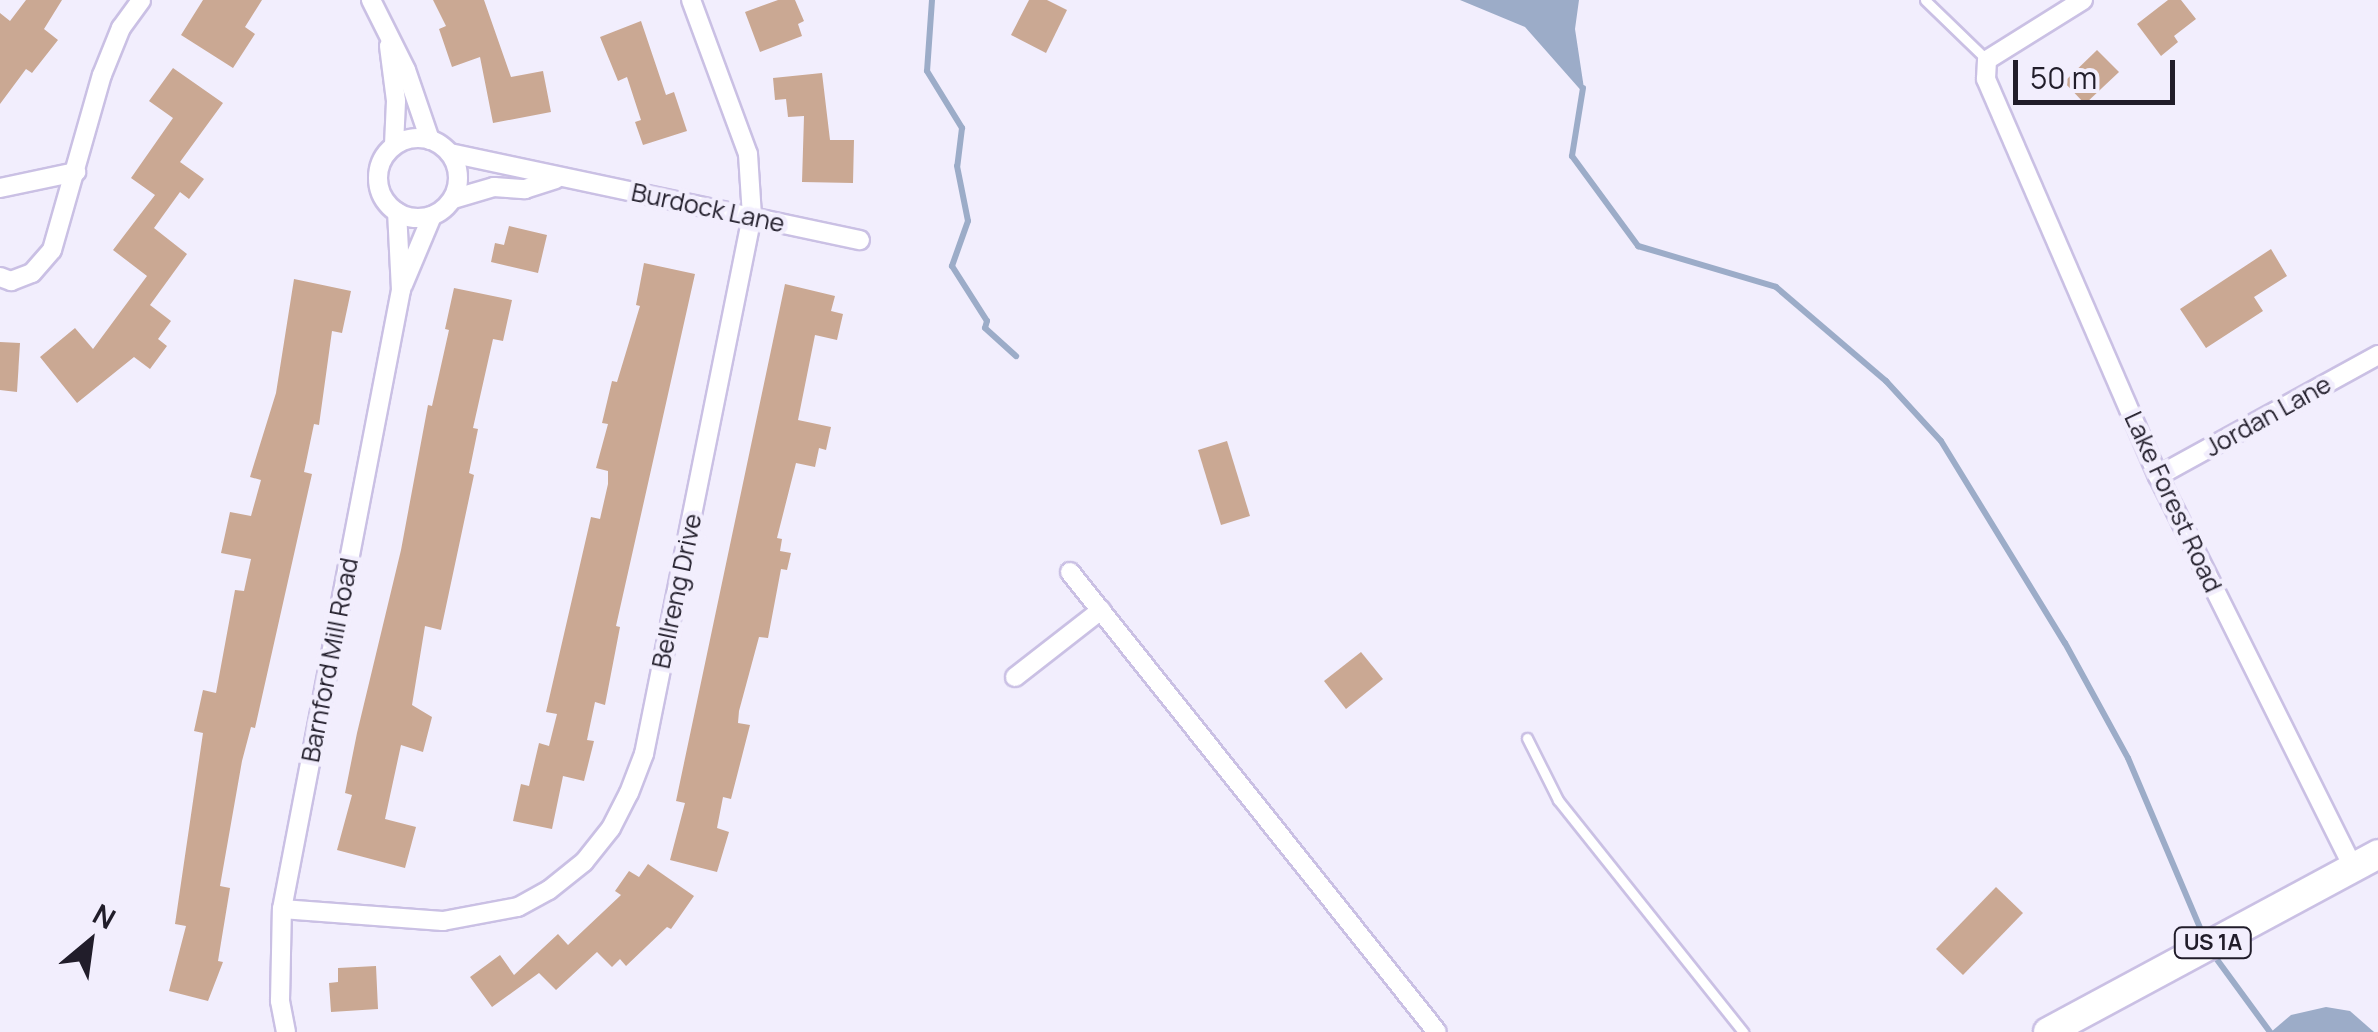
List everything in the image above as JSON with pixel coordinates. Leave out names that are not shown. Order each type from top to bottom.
[{"type":"main road","name":"US 1A","points":[[2048,1032],[2378,854]]},
{"type":"street","points":[[0,277],[11,280],[32,273],[52,250],[102,75],[121,28],[141,0]]},
{"type":"street","name":"Barnford Mill Road","points":[[371,0],[406,70],[430,140]]},
{"type":"street","name":"Bellreng Drive","points":[[282,910],[443,921],[481,917],[518,907],[549,890],[584,862],[610,828],[644,754],[752,216],[748,154],[691,0]]},
{"type":"street","points":[[1987,60],[2083,0]]},
{"type":"street","name":"Barnford Mill Road","points":[[388,40],[396,100],[394,145],[378,172],[379,188],[397,212],[401,290]]},
{"type":"street","name":"Lake Forest Road","points":[[1987,60],[1986,79],[2158,476],[2353,867]]},
{"type":"street","points":[[394,145],[403,138],[430,140],[450,154],[458,184],[452,198]]},
{"type":"street","name":"Burdock Lane","points":[[450,154],[860,240]]},
{"type":"street","points":[[0,188],[76,172]]},
{"type":"street","name":"Burdock Lane","points":[[452,198],[494,187],[525,189],[554,178]]},
{"type":"street","name":"Barnford Mill Road","points":[[286,1032],[280,1001],[282,910],[401,290],[432,216],[452,198]]},
{"type":"street","points":[[397,212],[420,218],[432,216]]},
{"type":"street","name":"Jordan Lane","points":[[2158,476],[2378,355]]},
{"type":"street","points":[[1070,572],[1436,1032]]},
{"type":"street","points":[[1015,677],[1101,610]]},
{"type":"lane","points":[[1925,0],[1987,60]]},
{"type":"lane","points":[[1527,738],[1558,800],[1743,1032]]},
{"type":"water","points":[[1460,0],[1579,0],[1575,29],[1585,95],[1525,27]]},
{"type":"water","points":[[2326,1007],[2350,1011],[2374,1032],[2271,1032],[2291,1015]]},
{"type":"building","points":[[26,0],[62,0],[44,29],[58,40],[32,73],[26,69],[0,104],[0,13],[10,21]]},
{"type":"building","points":[[203,0],[262,0],[245,27],[255,34],[233,68],[181,35]]},
{"type":"building","points":[[433,0],[484,0],[511,77],[543,71],[551,112],[493,123],[480,57],[452,67],[439,29],[446,26]]},
{"type":"building","points":[[778,0],[795,0],[804,21],[798,24],[802,36],[760,52],[745,12]]},
{"type":"building","points":[[1029,0],[1047,0],[1067,10],[1046,53],[1011,35]]},
{"type":"building","points":[[2168,0],[2181,0],[2196,19],[2174,36],[2178,42],[2161,56],[2137,24]]},
{"type":"building","points":[[641,21],[666,95],[674,92],[687,131],[643,145],[635,122],[641,120],[627,77],[618,81],[600,37]]},
{"type":"building","points":[[2097,50],[2119,72],[2085,104],[2064,82]]},
{"type":"building","points":[[173,68],[223,103],[180,162],[204,179],[189,199],[180,192],[154,228],[187,254],[150,305],[171,321],[158,339],[167,346],[150,369],[134,357],[77,403],[40,357],[75,328],[93,349],[147,276],[113,250],[155,195],[131,178],[173,118],[149,101]]},
{"type":"building","points":[[822,73],[830,140],[854,140],[853,183],[802,182],[804,116],[788,117],[786,99],[775,100],[773,78]]},
{"type":"building","points":[[509,226],[547,235],[538,273],[491,262],[495,243],[504,245]]},
{"type":"building","points":[[2271,249],[2287,276],[2254,297],[2263,311],[2206,348],[2180,309]]},
{"type":"building","points":[[644,263],[695,274],[616,626],[620,627],[605,705],[595,702],[587,740],[594,741],[584,781],[563,776],[552,829],[513,821],[521,784],[529,786],[539,743],[549,746],[557,714],[546,712],[591,517],[600,519],[608,484],[608,471],[596,468],[608,424],[602,423],[612,381],[617,382],[640,306],[636,305]]},
{"type":"building","points":[[294,279],[351,291],[342,333],[332,331],[319,425],[314,424],[304,472],[312,474],[255,728],[251,727],[242,761],[220,886],[230,888],[218,961],[223,962],[208,1001],[169,991],[186,926],[175,924],[203,733],[194,731],[203,690],[216,693],[235,590],[244,591],[251,559],[221,553],[230,512],[251,516],[261,480],[250,477],[276,393]]},
{"type":"building","points":[[785,284],[835,296],[831,311],[843,314],[837,340],[815,335],[798,420],[831,427],[826,450],[819,448],[815,467],[796,463],[777,538],[782,539],[780,551],[791,553],[787,570],[781,569],[768,638],[759,637],[739,711],[738,723],[750,725],[731,799],[723,797],[717,828],[729,832],[717,872],[670,860],[685,803],[676,801]]},
{"type":"building","points":[[454,288],[512,300],[503,341],[493,339],[473,428],[478,429],[469,473],[474,475],[441,630],[425,626],[412,705],[432,717],[423,752],[401,745],[385,819],[416,827],[405,868],[337,850],[352,795],[345,793],[357,733],[401,550],[428,405],[432,406],[449,330],[445,329]]},
{"type":"building","points":[[0,342],[20,343],[17,392],[0,390]]},
{"type":"building","points":[[1227,441],[1250,516],[1221,525],[1198,450]]},
{"type":"building","points":[[1361,652],[1383,679],[1346,709],[1324,681]]},
{"type":"building","points":[[648,864],[694,896],[671,929],[667,927],[626,966],[620,959],[612,967],[597,952],[556,990],[539,973],[492,1007],[470,977],[500,955],[514,975],[558,934],[568,945],[621,895],[615,891],[629,871],[639,877]]},
{"type":"building","points":[[1996,887],[2023,913],[1963,975],[1936,949]]},
{"type":"building","points":[[376,966],[378,1009],[331,1012],[329,983],[338,982],[338,968]]},
{"type":"waterway","points":[[932,0],[927,71],[962,128],[957,166],[968,221],[952,266],[987,321],[985,328],[1016,356]]},
{"type":"waterway","points":[[1583,88],[1572,156],[1638,246],[1776,287],[1886,381],[1941,441],[2065,643],[2128,758],[2205,939]]},
{"type":"waterway","points":[[2210,950],[2270,1032]]}]
